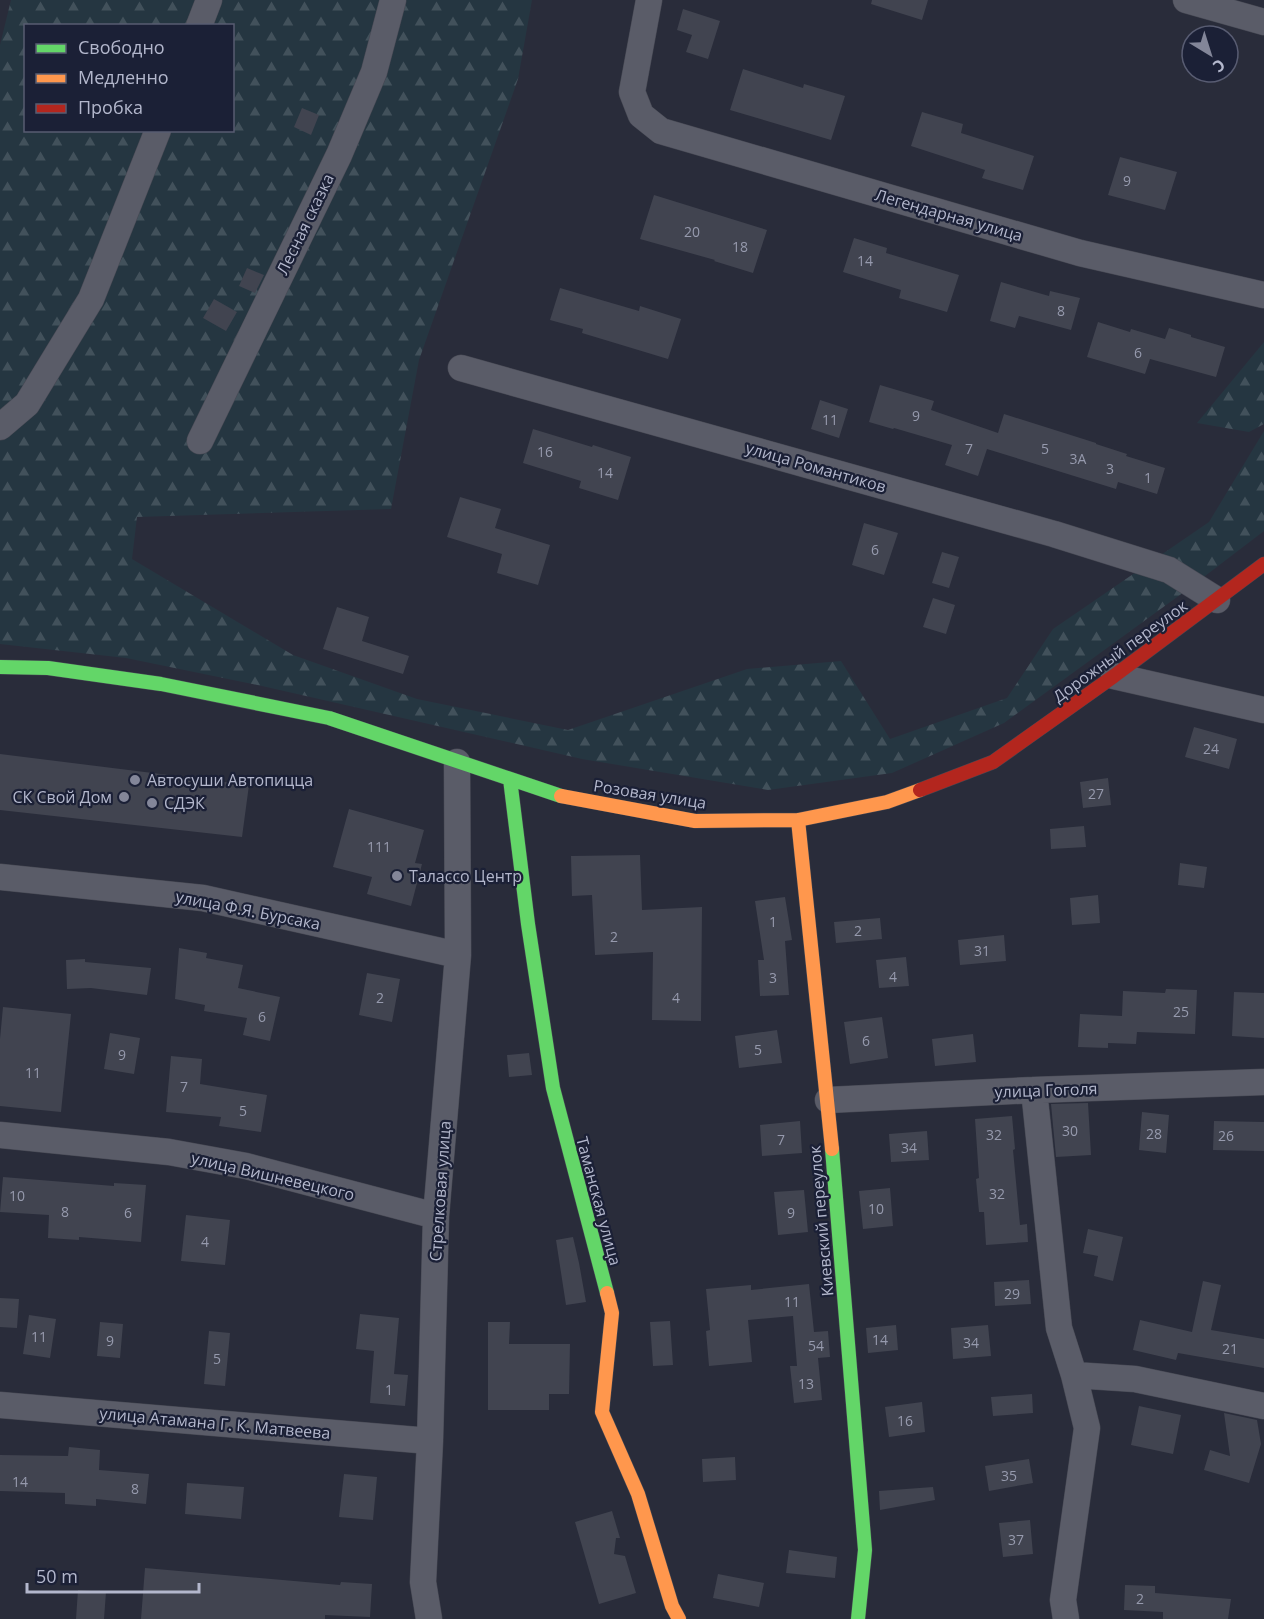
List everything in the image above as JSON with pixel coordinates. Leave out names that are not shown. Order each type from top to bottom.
[{"type":"street","points":[[200,24],[209,0]]},
{"type":"street","name":"Лесная сказка","points":[[200,441],[339,155],[374,72],[393,0]]},
{"type":"street","name":"Легендарная улица","points":[[650,0],[632,92],[641,115],[661,131],[1068,249],[1264,296]]},
{"type":"street","points":[[1186,0],[1264,22]]},
{"type":"street","points":[[0,427],[27,404],[91,299],[157,132]]},
{"type":"street","name":"улица Романтиков","points":[[461,368],[1043,531],[1169,570],[1217,600]]},
{"type":"street","name":"Дорожный переулок","points":[[993,762],[1114,676],[1264,564]]},
{"type":"street","name":"Розовая улица","points":[[0,667],[48,668],[161,684],[329,718],[561,796],[695,821],[798,820],[887,802],[993,762]]},
{"type":"street","points":[[1114,676],[1264,710]]},
{"type":"street","name":"Стрелковая улица","points":[[429,1619],[423,1582],[430,1442],[436,1216],[458,955],[457,762]]},
{"type":"street","name":"Таманская улица","points":[[510,779],[528,924],[553,1088],[612,1312],[602,1412],[638,1494],[672,1606],[679,1619]]},
{"type":"street","name":"Киевский переулок","points":[[798,820],[828,1100],[865,1550],[858,1619]]},
{"type":"street","name":"улица Ф.Я. Бурсака","points":[[0,877],[203,898],[458,955]]},
{"type":"street","name":"улица Гоголя","points":[[828,1100],[1264,1082]]},
{"type":"street","points":[[1034,1090],[1059,1328],[1087,1428],[1063,1600],[1066,1619]]},
{"type":"street","name":"улица Вишневецкого","points":[[0,1134],[169,1152],[235,1164],[436,1216]]},
{"type":"street","points":[[1074,1375],[1135,1379],[1264,1406]]},
{"type":"street","name":"улица Атамана Г. К. Матвеева","points":[[0,1405],[430,1442]]},
{"type":"green space","points":[[11,0],[532,0],[518,79],[419,360],[391,509],[137,517],[132,559],[293,655],[417,699],[568,730],[747,669],[841,661],[890,739],[1007,698],[1053,629],[1209,522],[1264,431],[1264,531],[1004,723],[892,773],[768,790],[582,759],[262,686],[126,658],[0,644],[0,45]]},
{"type":"green space","points":[[1264,342],[1264,424],[1249,432],[1197,423]]},
{"type":"building","points":[[872,0],[928,0],[922,20],[871,4]]},
{"type":"building","points":[[683,9],[720,21],[708,59],[686,52],[692,35],[677,30]]},
{"type":"building","points":[[743,69],[803,88],[804,84],[845,96],[831,140],[730,110]]},
{"type":"building","points":[[302,108],[319,115],[311,135],[294,127]]},
{"type":"building","points":[[922,112],[963,124],[961,133],[1034,156],[1023,190],[982,178],[985,170],[911,146]]},
{"type":"building","points":[[1120,157],[1177,172],[1165,210],[1108,195]]},
{"type":"building","points":[[654,195],[767,230],[753,273],[640,239]]},
{"type":"building","points":[[854,238],[887,248],[886,253],[959,275],[947,312],[899,298],[901,290],[843,272]]},
{"type":"building","points":[[247,268],[264,275],[255,293],[239,286]]},
{"type":"building","points":[[1001,282],[1049,296],[1050,291],[1080,298],[1071,330],[1019,316],[1015,328],[990,321]]},
{"type":"building","points":[[560,288],[639,311],[640,306],[681,319],[668,359],[582,333],[583,329],[550,320]]},
{"type":"building","points":[[214,299],[237,312],[226,331],[203,318]]},
{"type":"building","points":[[1098,322],[1130,332],[1131,329],[1165,339],[1169,328],[1225,347],[1216,377],[1150,359],[1145,374],[1087,357]]},
{"type":"building","points":[[880,385],[934,401],[931,410],[998,433],[1004,414],[1165,468],[1157,494],[1118,482],[1116,489],[987,449],[978,476],[945,465],[952,445],[869,422]]},
{"type":"building","points":[[820,400],[848,409],[839,438],[811,429]]},
{"type":"building","points":[[533,429],[631,457],[618,500],[579,488],[581,481],[523,463]]},
{"type":"building","points":[[460,497],[501,509],[495,528],[550,545],[538,585],[497,573],[502,554],[447,537]]},
{"type":"building","points":[[864,523],[898,533],[884,575],[852,565]]},
{"type":"building","points":[[942,552],[959,557],[949,588],[932,583]]},
{"type":"building","points":[[933,598],[955,605],[946,634],[923,627]]},
{"type":"building","points":[[337,607],[369,617],[362,641],[409,656],[403,674],[323,649]]},
{"type":"building","points":[[1194,727],[1237,739],[1229,769],[1185,757]]},
{"type":"building","name":"СК Свой Дом","points":[[0,754],[249,785],[242,837],[0,810]]},
{"type":"building","points":[[1108,778],[1111,805],[1083,808],[1080,782]]},
{"type":"building","points":[[349,809],[424,830],[415,863],[422,864],[411,906],[367,894],[372,877],[333,867]]},
{"type":"building","points":[[1084,826],[1086,847],[1051,849],[1050,829]]},
{"type":"building","points":[[640,855],[642,910],[702,907],[701,1021],[652,1020],[653,952],[595,955],[592,895],[572,896],[571,856]]},
{"type":"building","points":[[1180,863],[1207,867],[1204,888],[1178,885]]},
{"type":"building","points":[[1098,895],[1100,923],[1072,925],[1070,898]]},
{"type":"building","points":[[785,897],[792,940],[785,941],[789,995],[760,996],[758,960],[764,960],[755,901]]},
{"type":"building","points":[[880,918],[882,939],[836,943],[834,922]]},
{"type":"building","points":[[1004,935],[1006,961],[960,965],[958,940]]},
{"type":"building","points":[[179,948],[207,953],[206,958],[243,965],[238,988],[280,997],[270,1041],[243,1035],[247,1018],[204,1011],[205,1005],[175,999]]},
{"type":"building","points":[[906,957],[909,986],[879,988],[876,960]]},
{"type":"building","points":[[85,959],[85,962],[151,968],[147,995],[91,988],[67,989],[66,960]]},
{"type":"building","points":[[367,973],[400,979],[392,1022],[359,1015]]},
{"type":"building","points":[[1166,989],[1197,990],[1195,1034],[1137,1032],[1136,1044],[1108,1043],[1108,1048],[1078,1047],[1080,1014],[1122,1016],[1123,991],[1165,993]]},
{"type":"building","points":[[1234,992],[1264,993],[1264,1038],[1232,1036]]},
{"type":"building","points":[[3,1007],[71,1014],[61,1112],[0,1106],[0,1039]]},
{"type":"building","points":[[882,1017],[888,1058],[850,1064],[844,1022]]},
{"type":"building","points":[[777,1030],[782,1063],[739,1068],[735,1036]]},
{"type":"building","points":[[110,1033],[140,1038],[134,1074],[104,1069]]},
{"type":"building","points":[[973,1034],[976,1062],[935,1066],[932,1039]]},
{"type":"building","points":[[529,1053],[532,1075],[509,1077],[507,1055]]},
{"type":"building","points":[[171,1056],[202,1059],[200,1084],[267,1095],[261,1132],[219,1126],[221,1117],[166,1112]]},
{"type":"building","points":[[1088,1103],[1091,1155],[1056,1157],[1051,1104]]},
{"type":"building","points":[[1142,1112],[1169,1115],[1166,1153],[1139,1150]]},
{"type":"building","points":[[1012,1116],[1020,1225],[1027,1224],[1028,1242],[986,1245],[984,1212],[979,1212],[976,1179],[979,1178],[975,1119]]},
{"type":"building","points":[[800,1121],[802,1153],[762,1156],[760,1125]]},
{"type":"building","points":[[1214,1121],[1264,1122],[1264,1151],[1213,1150]]},
{"type":"building","points":[[927,1131],[929,1160],[891,1162],[889,1134]]},
{"type":"building","points":[[3,1177],[114,1186],[114,1183],[146,1185],[141,1242],[79,1237],[79,1240],[48,1238],[49,1215],[0,1212]]},
{"type":"building","points":[[890,1188],[893,1226],[863,1229],[859,1191]]},
{"type":"building","points":[[804,1190],[808,1232],[778,1235],[774,1192]]},
{"type":"building","points":[[186,1215],[230,1220],[225,1265],[181,1261]]},
{"type":"building","points":[[1088,1229],[1123,1237],[1113,1281],[1094,1276],[1098,1256],[1083,1253]]},
{"type":"building","points":[[573,1237],[586,1302],[566,1305],[556,1240]]},
{"type":"building","points":[[1029,1280],[1031,1304],[995,1306],[994,1282]]},
{"type":"building","points":[[1203,1281],[1221,1285],[1211,1330],[1264,1339],[1264,1368],[1178,1353],[1176,1360],[1133,1350],[1140,1320],[1192,1332]]},
{"type":"building","points":[[809,1284],[814,1332],[828,1331],[830,1357],[818,1358],[822,1400],[794,1403],[790,1366],[797,1366],[793,1316],[748,1320],[752,1362],[709,1366],[706,1331],[710,1330],[706,1289],[751,1285],[751,1290]]},
{"type":"building","points":[[0,1298],[19,1299],[17,1328],[0,1327]]},
{"type":"building","points":[[360,1314],[399,1318],[394,1374],[408,1375],[405,1406],[370,1403],[374,1351],[356,1349]]},
{"type":"building","points":[[29,1315],[56,1319],[50,1358],[23,1354]]},
{"type":"building","points":[[670,1321],[673,1365],[653,1366],[650,1322]]},
{"type":"building","points":[[100,1322],[123,1324],[120,1358],[97,1356]]},
{"type":"building","points":[[488,1322],[510,1322],[509,1344],[570,1344],[569,1394],[549,1394],[549,1410],[488,1410]]},
{"type":"building","points":[[896,1325],[898,1350],[868,1353],[866,1328]]},
{"type":"building","points":[[988,1325],[991,1356],[953,1359],[951,1328]]},
{"type":"building","points":[[209,1331],[230,1333],[225,1386],[204,1384]]},
{"type":"building","points":[[1032,1394],[1033,1413],[993,1416],[991,1397]]},
{"type":"building","points":[[922,1402],[925,1432],[889,1437],[885,1407]]},
{"type":"building","points":[[1139,1406],[1181,1415],[1173,1454],[1131,1445]]},
{"type":"building","points":[[1224,1413],[1257,1420],[1261,1444],[1249,1483],[1204,1470],[1210,1450],[1230,1456]]},
{"type":"building","points":[[69,1447],[100,1450],[99,1470],[149,1474],[146,1504],[96,1499],[96,1506],[65,1504],[65,1493],[0,1491],[0,1455],[68,1456]]},
{"type":"building","points":[[735,1457],[736,1480],[703,1482],[702,1459]]},
{"type":"building","points":[[1029,1459],[1033,1483],[989,1491],[985,1466]]},
{"type":"building","points":[[344,1474],[377,1477],[373,1520],[339,1517]]},
{"type":"building","points":[[187,1483],[244,1487],[241,1519],[185,1514]]},
{"type":"building","points":[[933,1487],[935,1500],[880,1510],[879,1491]]},
{"type":"building","points":[[612,1511],[620,1538],[616,1538],[614,1554],[625,1556],[636,1593],[599,1604],[575,1522]]},
{"type":"building","points":[[1030,1520],[1033,1554],[1003,1557],[999,1523]]},
{"type":"building","points":[[789,1550],[837,1557],[835,1578],[786,1573]]},
{"type":"building","points":[[145,1568],[340,1585],[341,1582],[372,1584],[370,1617],[325,1615],[325,1619],[141,1619]]},
{"type":"building","points":[[718,1574],[764,1583],[759,1607],[713,1598]]},
{"type":"building","points":[[1125,1585],[1155,1586],[1155,1593],[1231,1599],[1228,1619],[1163,1619],[1163,1612],[1124,1610]]},
{"type":"building","points":[[78,1590],[106,1592],[104,1619],[76,1619]]},
{"type":"traffic: fast","points":[[0,667],[48,668],[161,684],[329,718],[561,796]]},
{"type":"traffic: fast","points":[[510,779],[528,924],[553,1088],[607,1293]]},
{"type":"traffic: fast","points":[[832,1149],[865,1550],[858,1619]]},
{"type":"traffic: slow","points":[[561,796],[695,821],[798,820],[887,802],[920,790]]},
{"type":"traffic: slow","points":[[798,820],[832,1149]]},
{"type":"traffic: slow","points":[[607,1293],[612,1313],[602,1412],[638,1494],[672,1606],[679,1619]]},
{"type":"traffic: jam","points":[[920,790],[993,762],[1114,676],[1264,564]]},
{"type":"place","name":"Автосуши Автопицца","points":[[135,780]]},
{"type":"place","name":"СК Свой Дом","points":[[124,797]]},
{"type":"place","name":"СДЭК","points":[[152,803]]},
{"type":"place","name":"Талассо Центр","points":[[397,876]]}]
